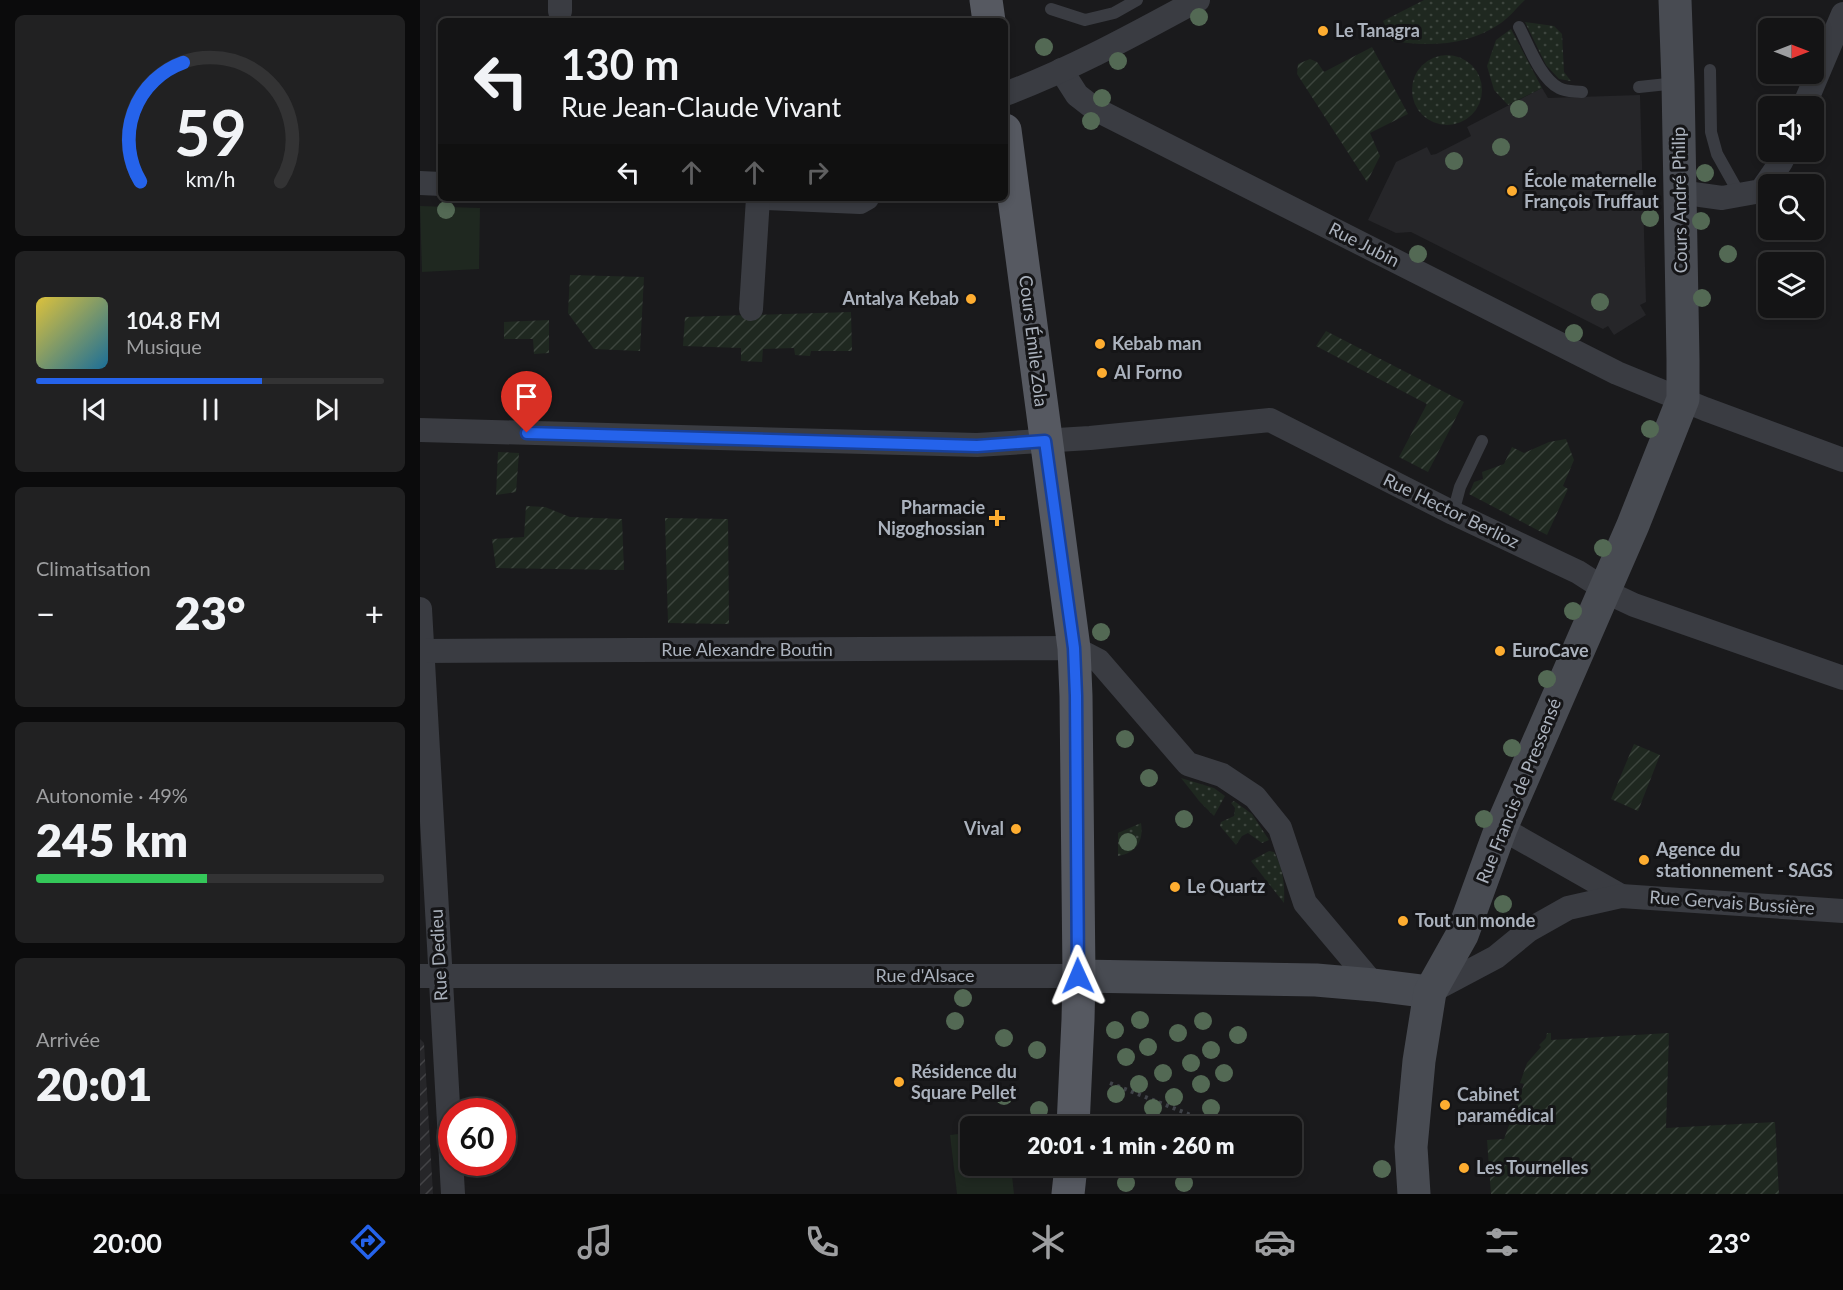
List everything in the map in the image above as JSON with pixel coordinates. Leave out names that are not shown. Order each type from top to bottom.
[{"type":"main road","points":[[986,0],[989,18]]},
{"type":"main road","name":"Cours Émile Zola","points":[[1008,153],[1074,648],[1078,976],[1073,1116]]},
{"type":"main road","points":[[1068,1194],[1070,1176]]},
{"type":"street","points":[[1008,93],[1035,83],[1112,46],[1198,0]]},
{"type":"street","name":"Cours André Philip","points":[[1675,0],[1683,399]]},
{"type":"street","points":[[1808,96],[1843,14]]},
{"type":"street","name":"Rue Jubin","points":[[1061,70],[1077,95],[1095,109],[1617,373],[1843,460]]},
{"type":"street","points":[[1680,192],[1722,198],[1761,190],[1781,162]]},
{"type":"street","points":[[420,183],[438,184]]},
{"type":"street","points":[[751,309],[758,201]]},
{"type":"street","points":[[836,201],[862,201]]},
{"type":"street","name":"Rue Francis de Pressensé","points":[[1414,1194],[1411,1147],[1419,1061],[1430,992],[1462,935],[1501,828],[1632,525],[1683,399]]},
{"type":"street","name":"Rue Hector Berlioz","points":[[420,430],[977,446],[1270,420],[1330,459],[1453,513],[1578,572],[1634,605],[1843,678]]},
{"type":"street","name":"Rue Dedieu","points":[[420,609],[430,976],[453,1194]]},
{"type":"street","points":[[1074,648],[1099,661],[1188,764],[1222,775],[1255,797],[1280,828],[1305,903],[1374,985]]},
{"type":"street","name":"Rue Alexandre Boutin","points":[[421,651],[1074,648]]},
{"type":"street","name":"Rue Gervais Bussière","points":[[1501,828],[1621,896]]},
{"type":"street","name":"Rue Gervais Bussière","points":[[1430,992],[1496,957],[1529,930],[1568,908],[1621,896],[1843,911]]},
{"type":"street","name":"Rue d'Alsace","points":[[430,976],[1078,976],[1270,979],[1374,985],[1430,992]]},
{"type":"lane","points":[[1051,9],[1085,20],[1114,13],[1137,0]]},
{"type":"lane","points":[[1520,27],[1544,76],[1556,87],[1566,91],[1582,92]]},
{"type":"lane","points":[[1710,70],[1711,132],[1717,154],[1740,195]]},
{"type":"lane","points":[[1639,87],[1678,83]]},
{"type":"lane","points":[[1453,513],[1460,487],[1482,441]]},
{"type":"path","points":[[1110,1083],[1193,1116]]},
{"type":"shaded area","points":[[1424,0],[1525,0],[1501,23],[1475,36],[1435,44],[1392,41],[1383,21]]},
{"type":"shaded area","points":[[1525,22],[1554,26],[1562,34],[1564,72],[1571,81],[1559,79],[1546,65]]},
{"type":"shaded area","points":[[1511,29],[1542,88],[1508,105],[1494,90],[1487,66],[1496,40]]},
{"type":"shaded area","points":[[1372,47],[1408,114],[1370,133],[1380,156],[1367,182],[1297,74],[1298,64],[1310,59],[1317,62],[1324,72]]},
{"type":"shaded area","points":[[1447,55],[1460,58],[1472,65],[1479,77],[1482,90],[1479,103],[1472,115],[1460,122],[1447,125],[1434,122],[1422,115],[1415,103],[1412,90],[1415,77],[1422,65],[1434,58]]},
{"type":"shaded area","name":"École maternelle François Truffaut","points":[[1542,88],[1548,98],[1640,95],[1646,302],[1640,305],[1646,315],[1614,335],[1608,326],[1603,329],[1411,232],[1396,233],[1368,220],[1396,162],[1427,147],[1431,155],[1436,154],[1471,136],[1467,127]]},
{"type":"shaded area","points":[[420,206],[480,208],[479,269],[422,272]]},
{"type":"shaded area","points":[[570,275],[644,277],[640,351],[594,349],[568,313]]},
{"type":"shaded area","points":[[851,312],[852,351],[811,351],[810,356],[795,355],[794,348],[763,349],[762,362],[741,361],[741,348],[683,346],[685,317]]},
{"type":"shaded area","points":[[549,320],[549,353],[534,354],[533,339],[504,339],[504,322]]},
{"type":"shaded area","points":[[1326,331],[1464,402],[1428,472],[1399,457],[1427,404],[1316,346]]},
{"type":"shaded area","points":[[1566,439],[1574,460],[1563,486],[1568,489],[1547,535],[1469,494],[1474,482],[1483,479],[1482,472],[1504,464],[1512,447],[1524,453],[1549,442]]},
{"type":"shaded area","points":[[498,452],[519,453],[516,492],[496,495]]},
{"type":"shaded area","points":[[526,506],[545,507],[570,517],[622,519],[624,570],[496,568],[492,539],[524,537]]},
{"type":"shaded area","points":[[665,518],[728,519],[729,624],[668,623]]},
{"type":"shaded area","points":[[1634,744],[1660,755],[1638,811],[1611,799]]},
{"type":"shaded area","points":[[1181,778],[1214,788],[1225,796],[1214,816],[1200,802]]},
{"type":"shaded area","points":[[1234,801],[1252,814],[1269,840],[1262,843],[1248,833],[1242,836],[1236,845],[1220,826],[1221,822],[1234,816],[1235,808],[1231,803]]},
{"type":"shaded area","points":[[1141,823],[1140,841],[1130,852],[1118,856],[1118,833]]},
{"type":"shaded area","points":[[1269,851],[1274,852],[1281,870],[1284,883],[1284,903],[1251,861]]},
{"type":"shaded area","points":[[1547,1033],[1551,1033],[1551,1040],[1669,1033],[1666,1128],[1775,1122],[1779,1194],[1491,1194],[1487,1140],[1504,1139],[1524,1084],[1520,1083],[1527,1063],[1541,1047],[1539,1045],[1546,1038]]},
{"type":"shaded area","points":[[420,1039],[424,1043],[433,1194],[420,1194]]},
{"type":"shaded area","points":[[960,1134],[960,1176],[1012,1176],[1014,1194],[957,1194],[950,1135]]},
{"type":"place","name":"Le Tanagra","points":[[1323,31]]},
{"type":"place","name":"École maternelle François Truffaut","points":[[1512,191]]},
{"type":"place","name":"Antalya Kebab","points":[[971,299]]},
{"type":"place","name":"Kebab man","points":[[1100,344]]},
{"type":"place","name":"Al Forno","points":[[1102,373]]},
{"type":"place","name":"Pharmacie Nigoghossian","points":[[997,518]]},
{"type":"place","name":"EuroCave","points":[[1500,651]]},
{"type":"place","name":"Vival","points":[[1016,829]]},
{"type":"place","name":"Agence du stationnement - SAGS","points":[[1644,860]]},
{"type":"place","name":"Le Quartz","points":[[1175,887]]},
{"type":"place","name":"Tout un monde","points":[[1403,921]]},
{"type":"place","name":"Résidence du Square Pellet","points":[[899,1082]]},
{"type":"place","name":"Cabinet paramédical","points":[[1445,1105]]},
{"type":"place","name":"Les Tournelles","points":[[1464,1168]]},
{"type":"route","points":[[527,433],[977,446],[1045,441],[1074,648],[1078,976]]}]
